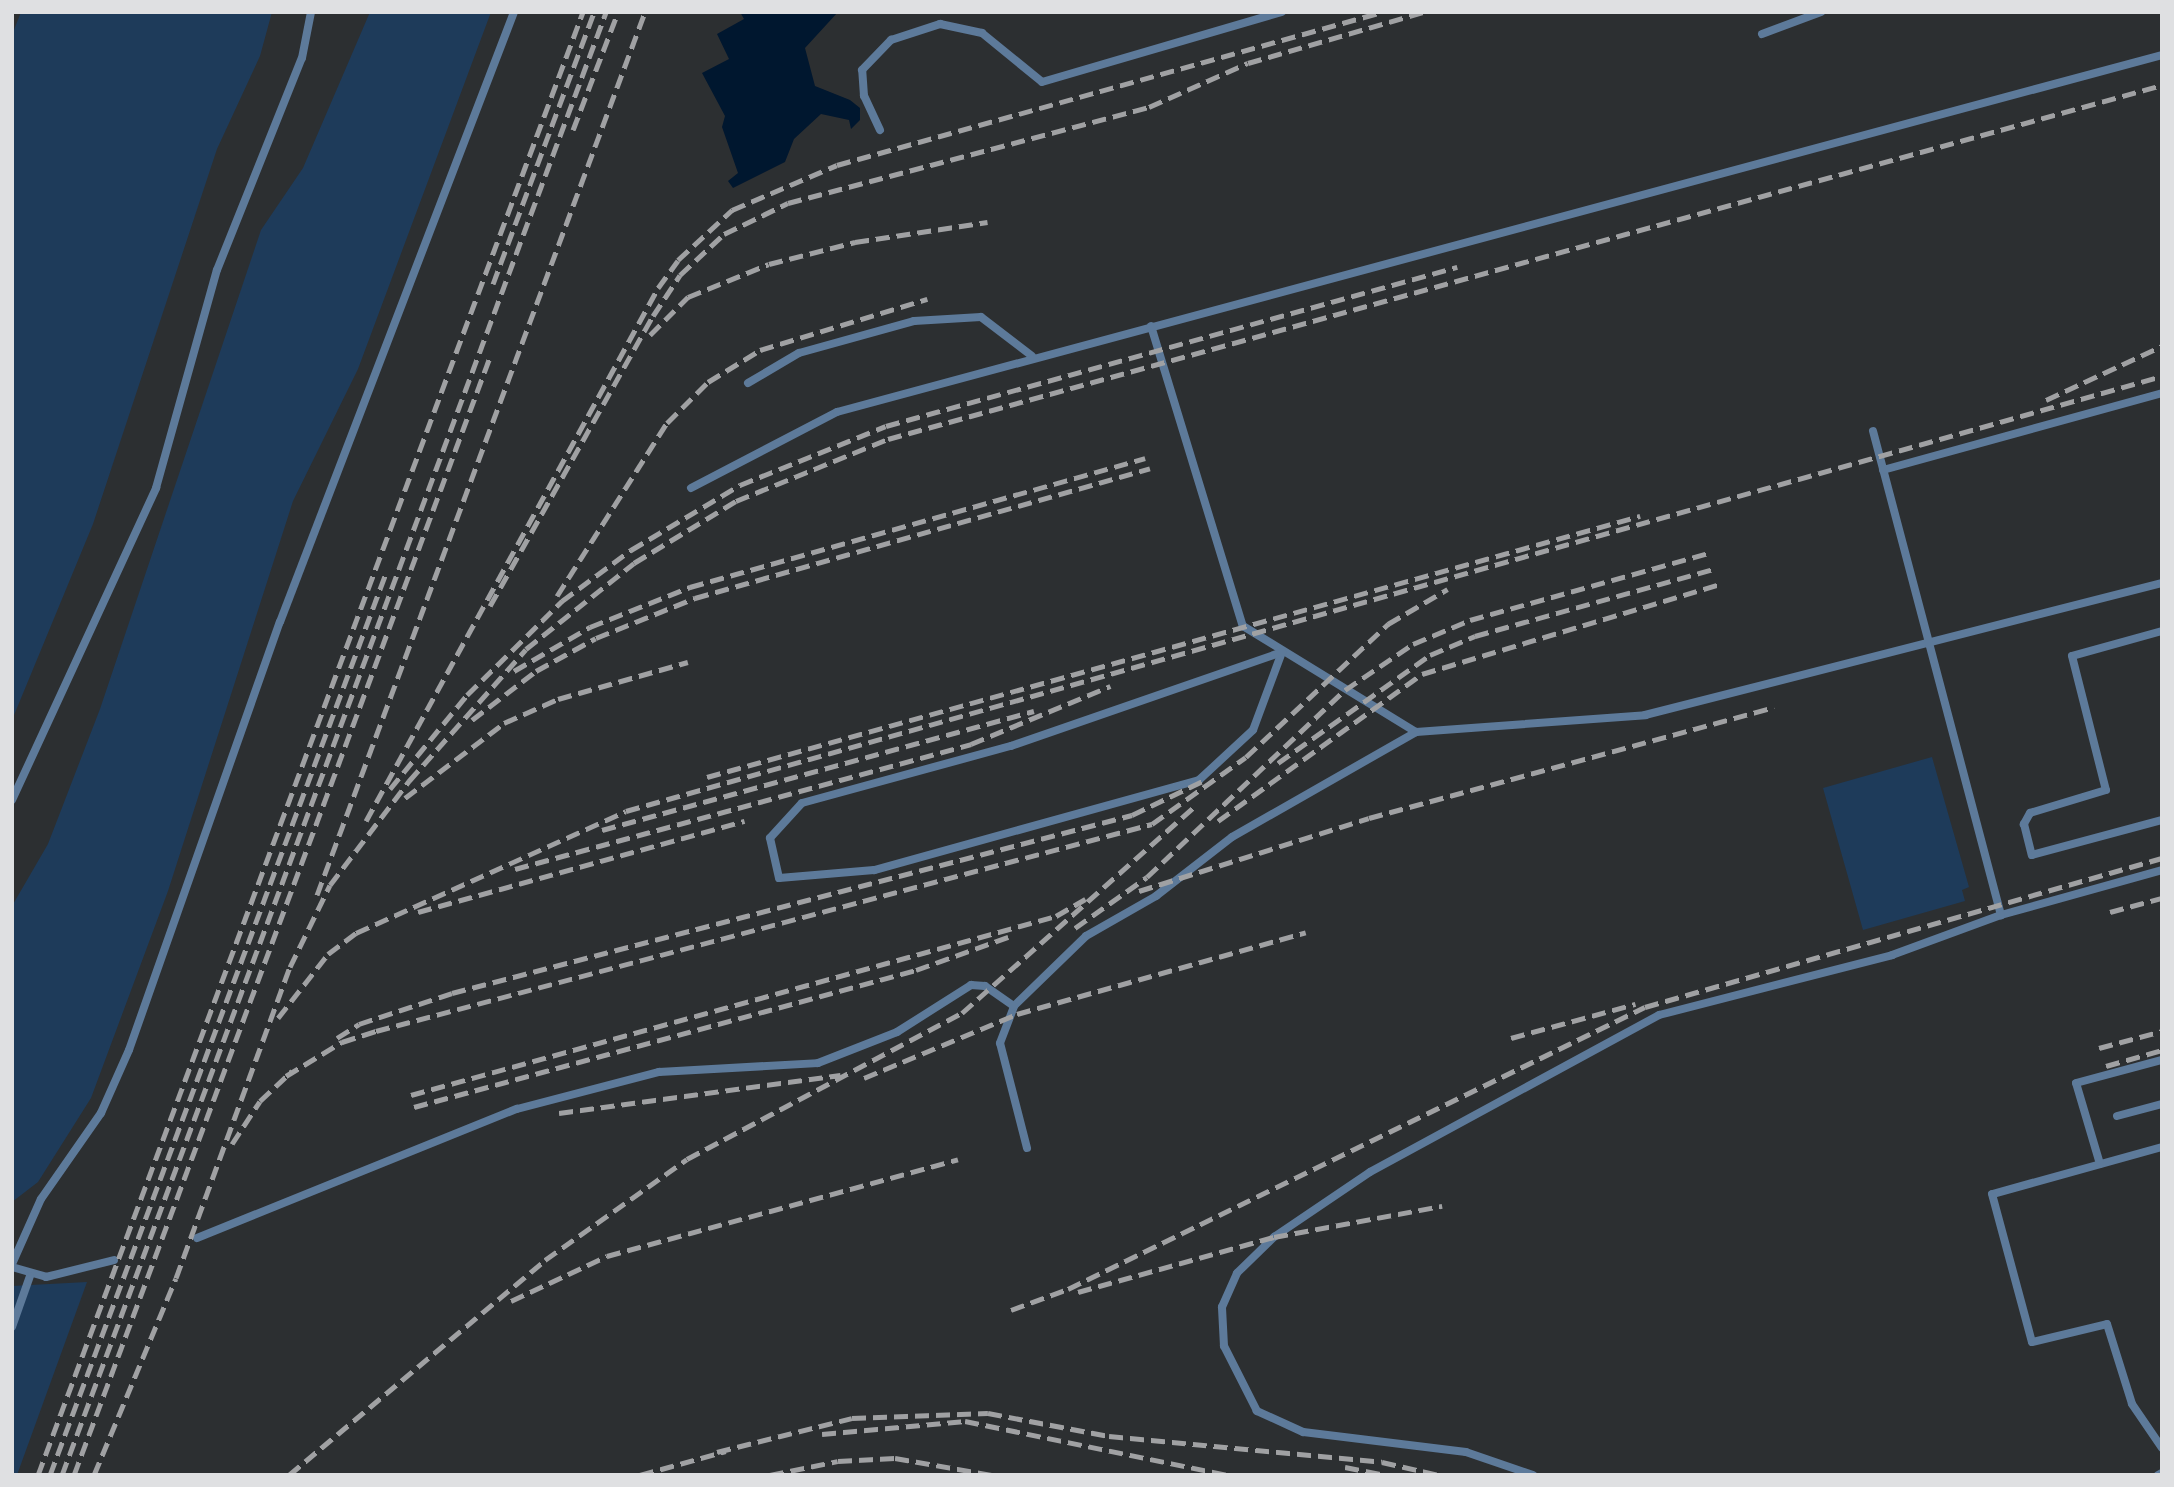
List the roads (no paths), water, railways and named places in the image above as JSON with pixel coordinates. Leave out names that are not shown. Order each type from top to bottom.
[{"type":"lane","points":[[12,800],[156,488],[217,270],[302,58],[311,12]]},
{"type":"lane","points":[[114,1260],[30,1276],[12,1266],[41,1199],[101,1114],[121,1070],[280,622],[514,12]]},
{"type":"lane","points":[[880,130],[863,96],[862,69],[891,40],[940,24],[982,33],[1042,82],[1282,12]]},
{"type":"lane","points":[[1762,34],[1821,12]]},
{"type":"lane","points":[[691,488],[837,412],[1032,356],[1695,186],[2162,55]]},
{"type":"lane","points":[[748,383],[799,353],[914,321],[981,317],[1032,356]]},
{"type":"lane","points":[[1151,326],[1242,625],[1416,732]]},
{"type":"lane","points":[[1883,470],[2162,393]]},
{"type":"lane","points":[[1873,431],[2001,915]]},
{"type":"lane","points":[[1027,1147],[1000,1042],[1014,1006],[1086,936],[1156,895],[1232,837],[1416,732],[1537,728],[1645,715],[1930,645],[2162,583]]},
{"type":"lane","points":[[2162,631],[2072,656],[2106,790],[2031,813],[2024,824],[2032,855],[2162,820]]},
{"type":"lane","points":[[1282,652],[1253,730],[1199,780],[874,870],[779,878],[770,838],[802,803],[1011,746],[1282,652]]},
{"type":"lane","points":[[1533,1475],[1466,1452],[1303,1432],[1257,1411],[1224,1346],[1222,1307],[1237,1273],[1274,1237],[1370,1172],[1659,1015],[1892,955],[2001,915],[2162,870]]},
{"type":"lane","points":[[197,1238],[517,1109],[659,1072],[818,1062],[897,1032],[971,985],[985,986],[1014,1006]]},
{"type":"lane","points":[[2100,1164],[2076,1083],[2162,1060]]},
{"type":"lane","points":[[2118,1116],[2162,1104]]},
{"type":"lane","points":[[2162,1147],[1992,1194],[2032,1342],[2107,1324],[2132,1404],[2162,1448]]},
{"type":"lane","points":[[12,1327],[30,1276]]},
{"type":"railway","points":[[38,1475],[583,12]]},
{"type":"railway","points":[[493,284],[594,12]]},
{"type":"railway","points":[[62,1475],[606,12]]},
{"type":"railway","points":[[573,130],[618,12]]},
{"type":"railway","points":[[317,895],[645,12]]},
{"type":"railway","points":[[366,821],[658,288],[678,260],[732,210],[837,165],[1382,12]]},
{"type":"railway","points":[[490,606],[653,316],[680,275],[724,234],[788,203],[1149,107],[1248,63],[1424,12]]},
{"type":"railway","points":[[94,1475],[176,1278],[290,967],[330,885],[409,781],[526,649],[634,563],[736,501],[888,439],[2162,85]]},
{"type":"railway","points":[[650,335],[688,297],[769,264],[855,242],[987,222]]},
{"type":"railway","points":[[390,789],[467,695],[562,601],[631,550],[740,485],[886,426],[1457,267]]},
{"type":"railway","points":[[557,596],[667,423],[708,382],[760,350],[927,299]]},
{"type":"railway","points":[[2046,400],[2162,346]]},
{"type":"railway","points":[[74,1475],[490,357]]},
{"type":"railway","points":[[278,1018],[328,954],[356,933],[626,811],[2162,376]]},
{"type":"railway","points":[[514,671],[590,627],[690,587],[1145,458]]},
{"type":"railway","points":[[472,720],[536,671],[596,638],[695,598],[1150,468]]},
{"type":"railway","points":[[707,777],[1640,516]]},
{"type":"railway","points":[[1075,928],[1147,877],[1345,690],[1413,644],[1470,620],[1712,552]]},
{"type":"railway","points":[[1278,763],[1430,655],[1475,636],[1717,568]]},
{"type":"railway","points":[[50,1475],[386,573]]},
{"type":"railway","points":[[1218,821],[1422,674],[1721,584]]},
{"type":"railway","points":[[286,1076],[342,1042],[376,1031],[1152,824],[1246,757],[1388,624],[1448,589]]},
{"type":"railway","points":[[405,798],[504,723],[558,699],[688,662]]},
{"type":"railway","points":[[515,869],[971,744],[1110,686]]},
{"type":"railway","points":[[1139,891],[1369,818],[1774,707]]},
{"type":"railway","points":[[602,830],[1034,711]]},
{"type":"railway","points":[[337,1038],[359,1024],[452,993],[1132,815],[1203,781]]},
{"type":"railway","points":[[289,1475],[545,1260],[687,1159],[962,1013],[1194,807]]},
{"type":"railway","points":[[418,912],[745,821]]},
{"type":"railway","points":[[1011,1310],[1068,1289],[1645,1007],[2162,858]]},
{"type":"railway","points":[[2110,912],[2162,898]]},
{"type":"railway","points":[[411,1095],[1056,916],[1086,899]]},
{"type":"railway","points":[[864,1078],[1017,1014],[1306,932]]},
{"type":"railway","points":[[414,1107],[916,970],[1008,937]]},
{"type":"railway","points":[[1511,1038],[1635,1004]]},
{"type":"railway","points":[[2099,1048],[2162,1031]]},
{"type":"railway","points":[[2106,1066],[2162,1050]]},
{"type":"railway","points":[[232,1144],[260,1101],[292,1071]]},
{"type":"railway","points":[[559,1113],[840,1075]]},
{"type":"railway","points":[[511,1301],[607,1256],[958,1159]]},
{"type":"railway","points":[[1078,1292],[1274,1237],[1442,1206]]},
{"type":"railway","points":[[717,1452],[852,1418],[988,1413],[1109,1436],[1382,1462],[1439,1475]]},
{"type":"railway","points":[[822,1434],[965,1421],[1229,1475]]},
{"type":"railway","points":[[640,1475],[726,1451]]},
{"type":"railway","points":[[770,1475],[838,1461],[895,1458],[992,1475]]},
{"type":"railway","points":[[1345,1467],[1385,1475]]}]
